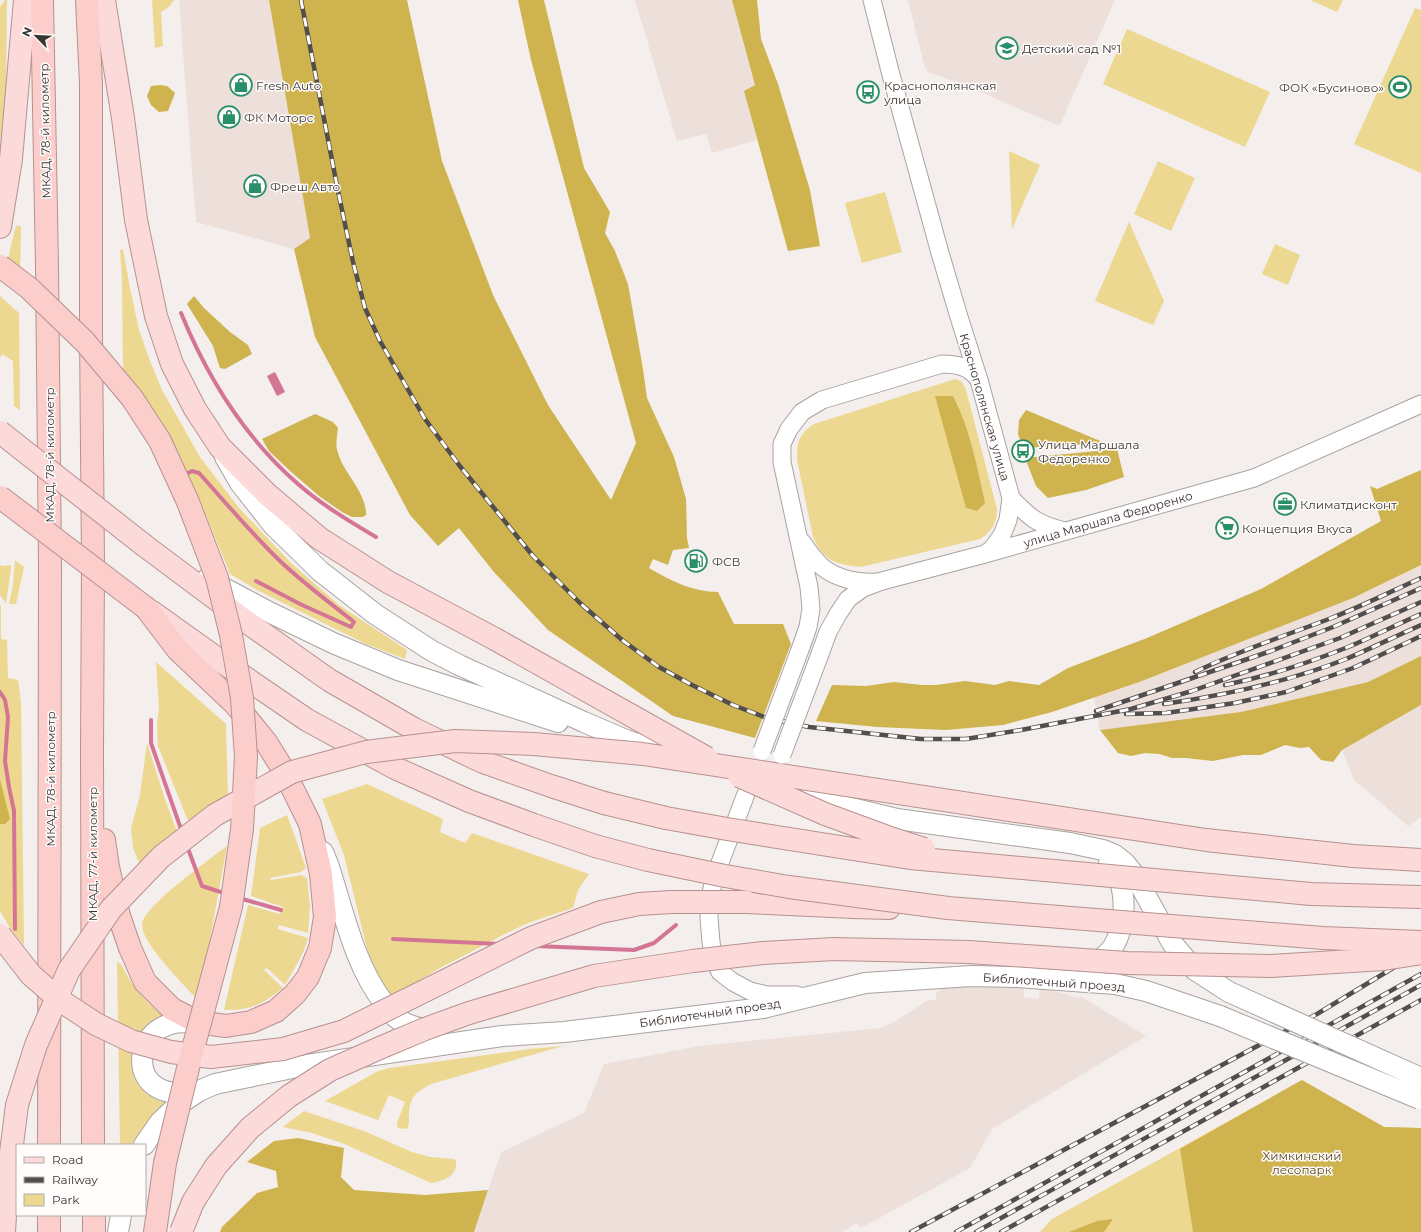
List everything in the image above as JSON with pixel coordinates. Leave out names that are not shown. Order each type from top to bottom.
[{"type":"highway","name":"МКАД, 78-й километр","points":[[42,0],[50,566],[49,1144]]},
{"type":"highway","name":"МКАД, 77-й километр","points":[[87,0],[91,84],[93,1144]]},
{"type":"highway","points":[[0,266],[29,288],[85,342],[132,398],[160,441],[188,502],[217,578],[231,635],[242,698],[246,757],[242,829],[232,907],[190,1060],[165,1163],[155,1232]]},
{"type":"highway","points":[[0,497],[146,608],[178,650],[235,704],[266,742],[284,771],[310,824],[321,874],[325,917],[320,948],[308,977],[295,994],[276,1011],[250,1022],[226,1026],[197,1022],[172,1009],[145,982],[130,948],[119,916],[108,868],[92,749]]},
{"type":"highway","points":[[49,1216],[49,1232]]},
{"type":"highway","points":[[94,1216],[94,1232]]},
{"type":"main road","points":[[0,227],[11,159],[25,0]]},
{"type":"main road","points":[[104,0],[123,118],[136,220],[156,316],[172,364],[195,409],[220,447],[240,483],[273,525],[320,571],[375,614],[432,651],[626,740]]},
{"type":"main road","points":[[0,432],[145,546],[244,620],[329,680],[414,730],[484,762],[550,786],[604,803],[666,818],[910,858],[1311,894],[1421,897]]},
{"type":"main road","points":[[220,447],[268,495],[319,538],[388,582],[495,639],[696,753],[748,780],[825,814],[893,839],[944,855],[993,866]]},
{"type":"main road","points":[[145,546],[271,614],[333,643],[398,670],[579,729],[626,740],[800,796],[897,819],[1090,846],[1115,855],[1125,863],[1134,874],[1172,943],[1195,970],[1229,992],[1421,1078]]},
{"type":"main road","points":[[146,608],[307,720],[395,768],[469,801],[534,825],[595,846],[648,860],[789,888],[948,908],[1323,938],[1421,942]]},
{"type":"main road","points":[[4,1232],[7,1184],[17,1105],[36,1045],[69,970],[111,909],[161,857],[215,815],[292,772],[366,752],[455,741],[534,744],[643,754],[1206,840],[1353,856],[1421,860]]},
{"type":"main road","points":[[310,824],[328,864],[358,954],[373,989],[393,1015],[405,1023],[421,1029],[502,1036]]},
{"type":"main road","points":[[1017,977],[1085,968],[1101,959],[1112,948],[1119,933],[1123,913],[1122,893],[1118,876],[1109,862],[1090,846]]},
{"type":"main road","points":[[0,935],[31,975],[61,1001],[96,1024],[131,1041],[171,1052],[211,1057],[283,1049],[344,1031],[531,938],[601,912],[631,906],[671,902],[746,902],[853,907],[948,908]]},
{"type":"main road","points":[[181,1232],[193,1202],[216,1166],[250,1128],[289,1096],[330,1070],[425,1029],[469,1013],[594,976],[716,958],[762,953],[834,949],[969,952],[1127,963],[1271,966],[1384,959],[1421,953]]},
{"type":"main road","name":"Библиотечный проезд","points":[[502,1036],[564,1032],[763,1008],[865,983],[971,976],[1017,977],[1115,984],[1146,991],[1220,1016],[1420,1100]]},
{"type":"main road","points":[[197,1022],[177,1022],[161,1028],[150,1037],[144,1048],[142,1059],[143,1070],[148,1079],[157,1088],[178,1094],[199,1091]]},
{"type":"main road","points":[[145,1144],[160,1122],[173,1109],[199,1091],[215,1084],[307,1065],[502,1036]]},
{"type":"main road","points":[[118,1232],[121,1216]]},
{"type":"street","name":"Краснополянская улица","points":[[872,0],[890,71],[959,317],[979,380],[1011,498]]},
{"type":"street","name":"Краснополянская улица","points":[[942,364],[954,355],[960,342],[962,334],[959,317]]},
{"type":"street","points":[[814,996],[767,995],[750,991],[733,982],[720,972],[714,959],[709,918],[710,897],[715,876],[801,647],[808,627],[811,609],[809,587],[782,462],[782,444],[789,428],[802,412],[822,400],[942,364],[956,364],[967,368],[979,380]]},
{"type":"street","name":"улица Маршала Федоренко","points":[[800,796],[790,787],[784,778],[781,768],[782,755],[828,632],[848,600],[863,588],[882,581],[985,554],[1254,478],[1421,404]]},
{"type":"street","points":[[1011,498],[1035,520],[1053,529],[1065,531]]},
{"type":"street","points":[[985,554],[992,549],[1002,536],[1008,520],[1011,498]]},
{"type":"street","points":[[797,535],[812,558],[829,573],[837,577],[856,581],[882,581]]},
{"type":"shaded area","points":[[179,0],[269,0],[310,239],[294,249],[196,222]]},
{"type":"shaded area","points":[[635,0],[732,0],[755,85],[744,91],[757,140],[712,153],[706,134],[677,141]]},
{"type":"shaded area","name":"Детский сад №1","points":[[908,0],[1115,0],[1060,125],[1054,124],[974,89],[928,72],[925,68]]},
{"type":"shaded area","points":[[275,372],[285,392],[277,396],[267,376]]},
{"type":"shaded area","points":[[1421,565],[1421,656],[1368,682],[1241,712],[1100,730],[1094,697],[1142,681],[1353,598]]},
{"type":"shaded area","points":[[1421,705],[1421,817],[1408,826],[1354,780],[1342,750]]},
{"type":"shaded area","points":[[950,982],[1024,983],[1024,997],[1039,999],[1040,987],[1079,998],[1080,996],[1146,1036],[992,1129],[970,1168],[861,1228],[857,1223],[842,1232],[474,1232],[501,1152],[584,1113],[604,1064],[700,1046],[880,1028],[894,1022],[928,1000],[936,1000],[936,993]]},
{"type":"green space","points":[[5,0],[7,0],[6,92],[0,144],[0,7]]},
{"type":"green space","points":[[152,0],[174,0],[170,6],[161,12],[163,46],[155,48]]},
{"type":"green space","points":[[269,0],[407,0],[442,161],[493,295],[548,405],[611,500],[636,443],[531,60],[518,0],[544,0],[584,168],[610,212],[605,233],[615,251],[628,284],[647,398],[674,457],[686,499],[687,538],[689,548],[673,550],[668,565],[653,559],[649,568],[682,585],[709,592],[718,592],[734,624],[783,624],[791,644],[755,738],[673,716],[548,630],[493,571],[459,528],[438,546],[410,515],[315,337],[294,249],[310,238]]},
{"type":"green space","points":[[732,0],[757,0],[761,39],[778,84],[810,190],[820,246],[788,251],[744,91],[755,85]]},
{"type":"green space","points":[[1310,0],[1343,0],[1337,12]]},
{"type":"green space","name":"ФОК «Бусиново»","points":[[1415,8],[1421,10],[1421,173],[1354,144]]},
{"type":"green space","points":[[1127,29],[1270,92],[1245,147],[1103,84]]},
{"type":"green space","points":[[151,86],[167,86],[175,93],[168,111],[159,112],[151,105],[147,96]]},
{"type":"green space","points":[[1009,151],[1040,165],[1012,229]]},
{"type":"green space","points":[[1158,161],[1195,178],[1171,231],[1134,214]]},
{"type":"green space","points":[[885,192],[902,252],[862,263],[845,203]]},
{"type":"green space","points":[[1129,222],[1164,301],[1153,325],[1095,301]]},
{"type":"green space","points":[[16,225],[21,227],[20,273],[7,263]]},
{"type":"green space","points":[[1275,244],[1300,255],[1288,285],[1262,274]]},
{"type":"green space","points":[[123,249],[139,330],[150,361],[162,390],[200,457],[239,508],[291,563],[339,605],[407,650],[405,659],[366,644],[259,591],[230,574],[201,503],[176,454],[123,376],[122,278],[120,250]]},
{"type":"green space","points":[[0,296],[19,313],[20,410],[14,406],[13,361],[2,354],[0,358]]},
{"type":"green space","points":[[194,296],[204,308],[230,332],[248,345],[252,354],[225,369],[220,368],[213,346],[187,304]]},
{"type":"green space","points":[[956,379],[962,382],[966,390],[997,509],[995,522],[991,530],[980,539],[861,567],[845,565],[831,560],[821,551],[813,537],[797,460],[798,443],[802,435],[814,424]]},
{"type":"green space","points":[[935,396],[953,396],[964,421],[985,503],[977,511],[966,508]]},
{"type":"green space","points":[[1026,410],[1105,443],[1023,448],[1018,434],[1019,420]]},
{"type":"green space","points":[[315,414],[333,422],[338,428],[336,441],[337,450],[341,461],[363,499],[366,515],[363,517],[352,517],[319,496],[269,451],[262,439]]},
{"type":"green space","points":[[1117,449],[1124,477],[1086,490],[1048,498],[1036,486],[1025,458]]},
{"type":"green space","points":[[1421,470],[1421,565],[1353,598],[1142,681],[1052,712],[1003,725],[946,730],[877,727],[816,721],[832,685],[866,686],[894,682],[936,685],[965,681],[995,685],[1009,681],[1039,685],[1068,668],[1147,638],[1261,589],[1381,521],[1370,486],[1377,489]]},
{"type":"green space","points":[[15,560],[24,567],[16,604],[9,604],[13,585]]},
{"type":"green space","points":[[0,565],[11,565],[6,603],[0,595]]},
{"type":"green space","points":[[0,605],[1,639],[7,640],[8,678],[18,680],[21,702],[24,945],[10,928],[0,911]]},
{"type":"green space","points":[[1421,656],[1421,705],[1342,750],[1333,762],[1321,760],[1309,747],[1300,748],[1285,745],[1261,755],[1243,755],[1213,761],[1172,758],[1159,754],[1145,753],[1131,756],[1118,753],[1100,730],[1241,712],[1368,682]]},
{"type":"green space","points":[[156,662],[226,724],[228,800],[192,828],[158,746],[157,724],[159,707]]},
{"type":"green space","points":[[147,743],[179,837],[142,870],[133,848],[131,828],[140,795]]},
{"type":"green space","points":[[0,779],[10,819],[5,824],[0,824]]},
{"type":"green space","points":[[367,784],[443,819],[440,832],[465,843],[472,833],[589,874],[578,890],[573,908],[528,923],[509,932],[440,968],[391,997],[371,965],[344,855],[322,799]]},
{"type":"green space","points":[[287,815],[306,868],[301,872],[270,878],[271,880],[301,875],[307,878],[310,907],[308,933],[279,925],[278,929],[308,938],[306,945],[285,985],[267,968],[264,970],[283,988],[268,999],[249,1008],[224,1010],[248,905],[280,914],[283,907],[251,896],[260,828]]},
{"type":"green space","points":[[227,846],[208,950],[195,997],[172,973],[155,951],[143,931],[142,924],[146,916],[165,895]]},
{"type":"green space","points":[[118,962],[121,964],[139,993],[150,1005],[164,1016],[164,1018],[149,1023],[141,1032],[132,1050],[131,1060],[135,1078],[140,1086],[155,1099],[165,1103],[166,1105],[151,1118],[132,1144],[120,1144]]},
{"type":"green space","points":[[563,1046],[431,1084],[414,1096],[410,1105],[409,1123],[407,1129],[398,1128],[397,1123],[405,1102],[389,1095],[378,1120],[325,1101],[378,1071],[390,1068]]},
{"type":"green space","name":"Химкинский лесопарк","points":[[1302,1080],[1384,1127],[1421,1128],[1421,1232],[1040,1232],[1052,1219]]},
{"type":"green space","name":"Химкинский лесопарк","points":[[1302,1080],[1384,1127],[1421,1128],[1421,1232],[1193,1232],[1180,1149]]},
{"type":"green space","points":[[304,1111],[364,1131],[412,1152],[430,1157],[454,1159],[456,1161],[455,1170],[449,1177],[431,1183],[342,1143],[312,1133],[283,1127]]},
{"type":"green space","points":[[298,1138],[344,1148],[341,1177],[354,1190],[425,1195],[488,1190],[474,1232],[220,1232],[222,1227],[257,1193],[278,1187],[276,1171],[247,1162],[274,1141]]},
{"type":"green space","points":[[1113,1219],[1104,1232],[1069,1232],[1097,1221]]},
{"type":"waterway","points":[[181,313],[203,361],[229,406],[261,447],[307,492],[376,537]]},
{"type":"waterway","points":[[182,476],[192,471],[199,473],[280,561],[307,585],[354,622],[351,627],[302,605],[256,581]]},
{"type":"waterway","points":[[0,692],[5,700],[8,717],[5,761],[14,811],[15,929]]},
{"type":"waterway","points":[[151,720],[151,743],[182,832]]},
{"type":"waterway","points":[[187,846],[202,886],[227,894]]},
{"type":"waterway","points":[[239,898],[281,910]]},
{"type":"waterway","points":[[535,946],[634,950],[654,943],[676,925]]},
{"type":"waterway","points":[[393,939],[499,944]]},
{"type":"railway","points":[[301,0],[353,262],[365,308],[380,341],[425,419],[459,465],[533,556],[580,603],[622,640],[659,667],[692,685],[733,705],[767,718],[809,727],[921,739],[966,739],[1131,709],[1192,691],[1340,638],[1421,602]]},
{"type":"railway","points":[[1195,672],[1244,650],[1341,614],[1421,578]]},
{"type":"railway","points":[[1096,711],[1271,651],[1333,627],[1421,588]]},
{"type":"railway","points":[[1225,685],[1285,670],[1314,660],[1353,645],[1421,614]]},
{"type":"railway","points":[[1164,704],[1234,692],[1302,674],[1346,659],[1421,625]]},
{"type":"railway","points":[[1126,714],[1166,713],[1235,703],[1286,692],[1353,668],[1421,636]]},
{"type":"railway","points":[[911,1232],[1317,1014],[1421,951]]},
{"type":"railway","points":[[956,1232],[1421,974]]},
{"type":"railway","points":[[976,1232],[1421,985]]},
{"type":"railway","points":[[1001,1232],[1421,1000]]},
{"type":"place","name":"Детский сад №1","points":[[1007,48]]},
{"type":"place","name":"Fresh Auto","points":[[241,85]]},
{"type":"place","name":"ФОК «Бусиново»","points":[[1400,87]]},
{"type":"place","name":"Краснополянская улица","points":[[868,92]]},
{"type":"place","name":"ФК Моторс","points":[[229,117]]},
{"type":"place","name":"Фреш Авто","points":[[255,186]]},
{"type":"place","name":"Улица Маршала Федоренко","points":[[1023,451]]},
{"type":"place","name":"Климатдисконт","points":[[1285,504]]},
{"type":"place","name":"Концепция Вкуса","points":[[1227,528]]},
{"type":"place","name":"ФСВ","points":[[696,561]]}]
